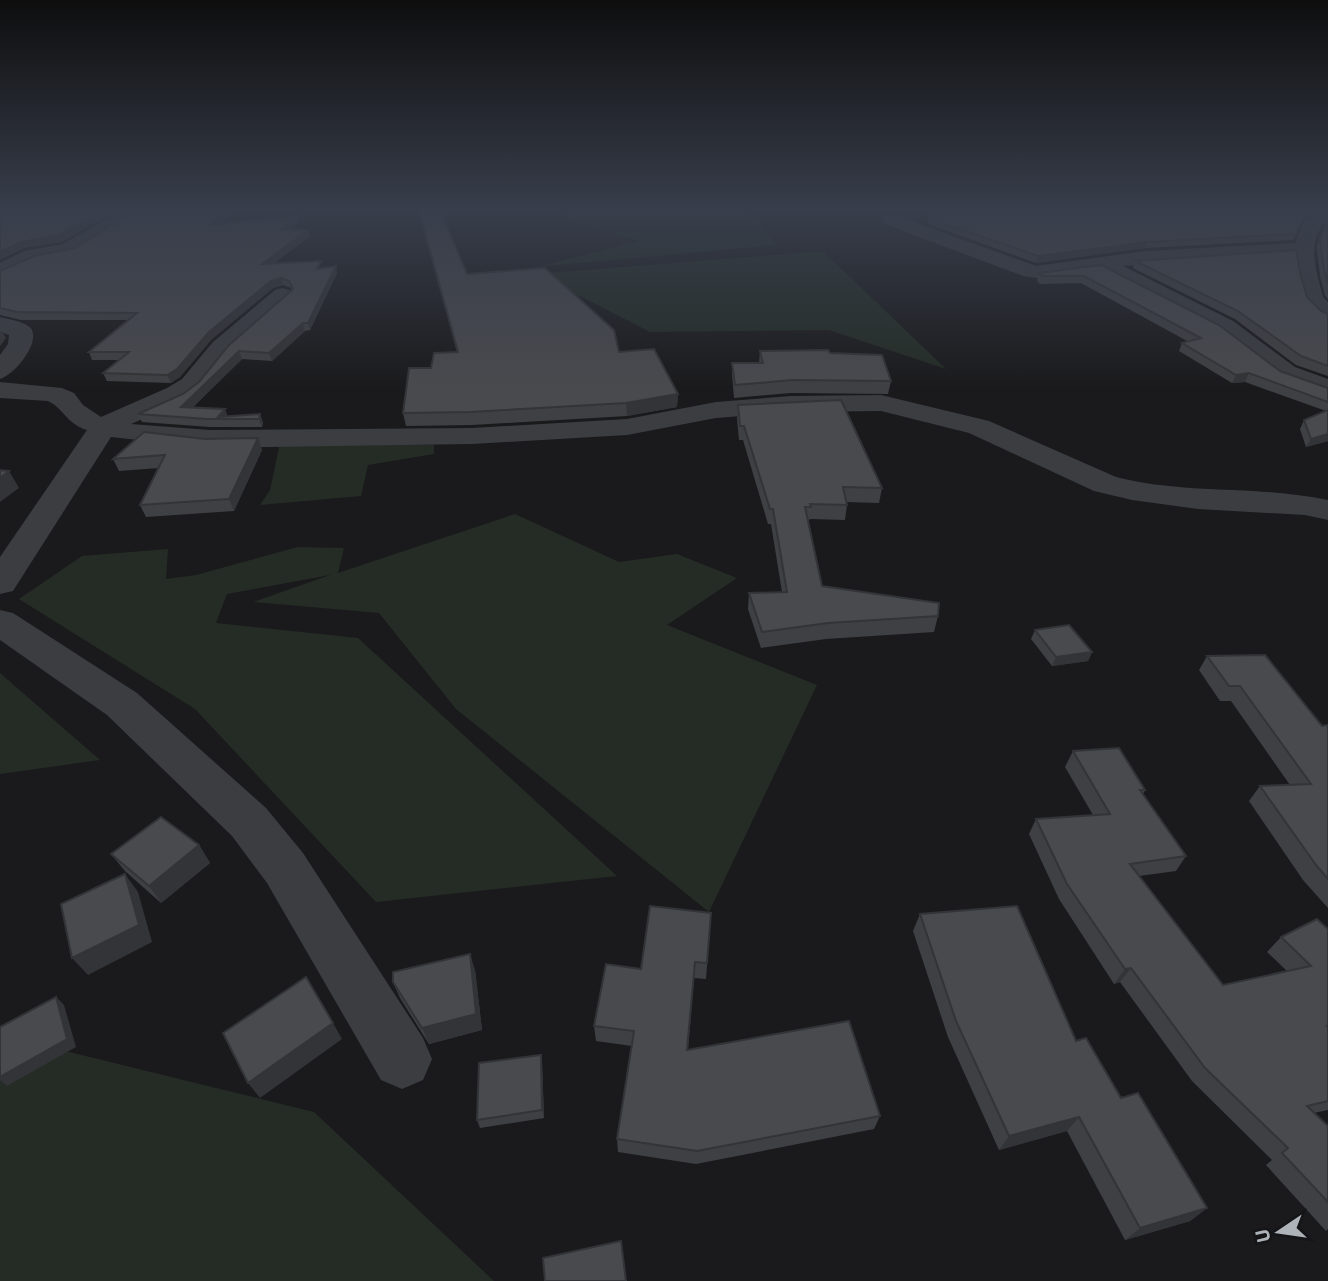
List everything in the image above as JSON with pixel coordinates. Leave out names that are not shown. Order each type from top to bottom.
[{"type":"street","points":[[1115,270],[1218,322],[1286,372],[1328,388]]},
{"type":"street","points":[[1308,270],[1313,299],[1328,314]]},
{"type":"street","points":[[0,583],[104,426],[176,394],[191,384],[221,347],[282,294]]},
{"type":"street","points":[[0,324],[21,331],[20,345],[0,371]]},
{"type":"street","points":[[0,390],[53,394],[65,399],[73,411],[81,416],[124,432],[210,439],[472,436],[627,427],[716,410],[860,401],[898,406],[979,427],[1105,484],[1132,491],[1198,500],[1305,505],[1328,510]]},
{"type":"street","points":[[0,621],[122,704],[249,822],[285,868],[402,1059]]},
{"type":"shaded area","points":[[589,270],[843,270],[946,369],[829,330],[650,332],[537,274]]},
{"type":"shaded area","points":[[280,443],[434,445],[434,454],[368,465],[361,496],[260,505],[270,490]]},
{"type":"shaded area","points":[[515,514],[619,562],[677,554],[737,578],[667,625],[817,685],[709,912],[456,709],[379,613],[253,602],[330,575],[227,594],[216,623],[358,638],[617,876],[376,902],[195,709],[19,599],[82,556],[168,549],[166,579],[196,575],[298,547],[344,548],[338,573]]},
{"type":"shaded area","points":[[0,673],[100,760],[0,774]]},
{"type":"shaded area","points":[[0,1035],[314,1112],[494,1281],[0,1281]]},
{"type":"building","points":[[334,270],[308,323],[303,323],[269,353],[239,351],[181,407],[225,409],[218,417],[260,414],[259,419],[207,419],[138,414],[183,394],[199,382],[228,346],[293,289],[289,281],[281,278],[271,281],[209,332],[177,369],[167,375],[103,373],[129,352],[89,352],[137,313],[17,312],[0,308],[0,271]]},
{"type":"building","points":[[435,270],[465,270],[467,274],[547,270],[614,330],[619,352],[654,349],[678,394],[626,403],[403,413],[409,368],[431,368],[434,353],[458,352]]},
{"type":"building","points":[[1110,270],[1219,325],[1280,371],[1328,388],[1328,402],[1249,373],[1236,375],[1182,343],[1201,338],[1084,276],[1042,276],[1039,273]]},
{"type":"building","points":[[1153,270],[1300,270],[1307,297],[1328,314],[1328,366],[1301,356],[1238,311]]},
{"type":"building","points":[[828,350],[830,353],[882,355],[891,381],[792,380],[735,385],[732,363],[763,363],[760,351]]},
{"type":"building","points":[[841,400],[882,488],[843,487],[847,505],[810,504],[811,507],[805,507],[822,586],[939,603],[938,616],[828,623],[762,632],[749,593],[787,592],[773,509],[770,509],[744,426],[740,426],[738,405]]},
{"type":"building","points":[[1328,410],[1328,434],[1311,439],[1304,420]]},
{"type":"building","points":[[144,432],[205,439],[258,438],[229,499],[140,505],[165,455],[113,459]]},
{"type":"building","points":[[0,470],[9,471],[0,478]]},
{"type":"building","points":[[1069,625],[1092,652],[1056,657],[1035,630]]},
{"type":"building","points":[[1265,655],[1322,726],[1328,725],[1328,879],[1260,786],[1311,784],[1240,686],[1229,686],[1207,656]]},
{"type":"building","points":[[1119,748],[1145,790],[1140,790],[1186,856],[1130,864],[1223,985],[1311,966],[1281,937],[1317,919],[1328,929],[1328,1101],[1307,1106],[1328,1126],[1328,1202],[1282,1153],[1288,1148],[1205,1068],[1131,968],[1125,969],[1067,884],[1036,819],[1110,814],[1073,751]]},
{"type":"building","points":[[161,817],[199,845],[149,886],[111,854]]},
{"type":"building","points":[[125,874],[139,925],[72,958],[61,904]]},
{"type":"building","points":[[650,906],[711,913],[707,963],[695,962],[687,1050],[849,1021],[880,1116],[697,1151],[617,1139],[634,1031],[594,1026],[606,964],[641,969]]},
{"type":"building","points":[[1017,906],[1076,1041],[1086,1038],[1121,1098],[1138,1093],[1207,1208],[1140,1228],[1079,1117],[1009,1136],[956,1021],[920,914]]},
{"type":"building","points":[[470,954],[476,1014],[422,1028],[393,982],[393,972]]},
{"type":"building","points":[[306,977],[333,1023],[248,1083],[223,1033]]},
{"type":"building","points":[[56,997],[67,1039],[0,1077],[0,1027]]},
{"type":"building","points":[[541,1055],[542,1110],[477,1120],[479,1063]]},
{"type":"building","points":[[621,1241],[626,1281],[545,1281],[543,1258]]}]
